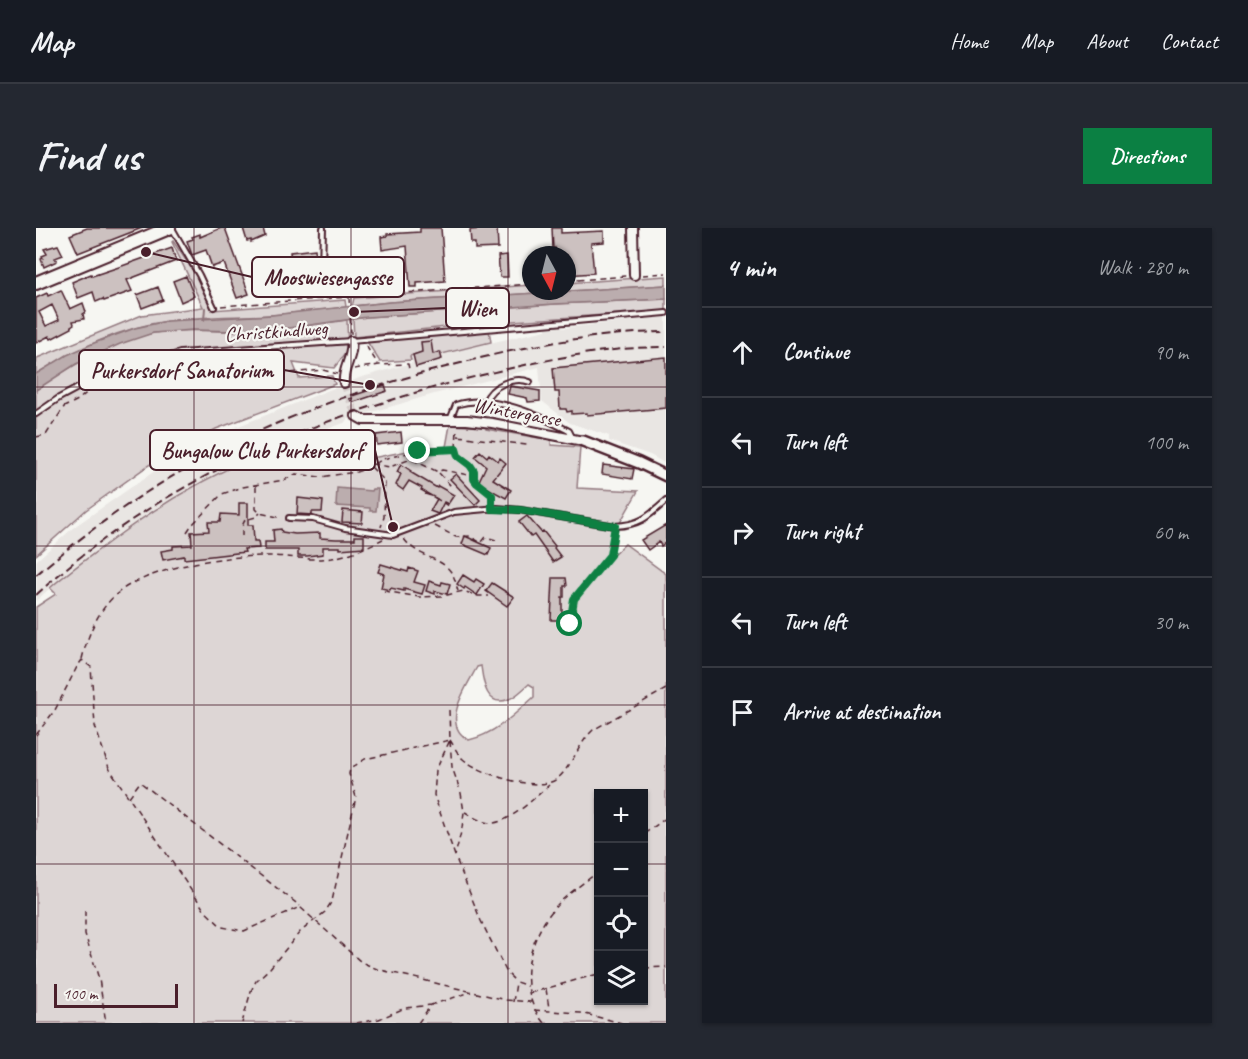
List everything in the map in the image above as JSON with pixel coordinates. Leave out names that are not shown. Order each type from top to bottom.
[{"type":"main road","points":[[36,283],[170,228]]},
{"type":"street","points":[[633,228],[634,275]]},
{"type":"street","points":[[342,377],[353,349],[351,340]]},
{"type":"street","name":"Wintergasse","points":[[356,416],[363,420],[454,420],[492,423],[578,440],[639,463],[666,476]]},
{"type":"lane","points":[[170,228],[199,275],[214,307]]},
{"type":"lane","points":[[319,284],[319,273],[322,269],[323,228]]},
{"type":"lane","name":"Christkindlweg","points":[[36,414],[59,398],[100,376],[180,353],[666,314]]},
{"type":"lane","points":[[485,402],[492,391],[507,383],[524,380],[530,382]]},
{"type":"lane","points":[[454,420],[456,405],[485,402],[547,419],[569,431],[578,440]]},
{"type":"lane","points":[[290,518],[313,519],[345,528],[393,535],[454,512],[492,509],[520,510],[615,526],[644,520],[666,501]]},
{"type":"path","points":[[576,280],[666,273]]},
{"type":"path","points":[[214,307],[522,285]]},
{"type":"path","points":[[349,296],[351,340]]},
{"type":"path","points":[[361,339],[379,365]]},
{"type":"path","points":[[231,356],[287,373],[323,370],[342,377],[379,365],[408,364],[409,369]]},
{"type":"path","points":[[36,437],[46,435],[64,407],[78,400],[91,389],[116,377]]},
{"type":"path","points":[[454,420],[458,456],[470,465],[477,483],[492,495],[492,509]]},
{"type":"path","points":[[457,436],[526,445]]},
{"type":"path","points":[[187,532],[190,526],[222,494],[256,484],[284,480],[296,474],[320,477],[356,472],[383,459],[408,453],[431,449],[456,449]]},
{"type":"path","points":[[371,465],[390,467],[411,459],[438,472],[451,486]]},
{"type":"path","points":[[371,465],[375,473],[385,481],[381,534]]},
{"type":"path","points":[[438,472],[442,470],[474,476]]},
{"type":"path","points":[[256,484],[256,507],[260,513],[290,518]]},
{"type":"path","points":[[425,495],[442,502],[454,512]]},
{"type":"path","points":[[242,536],[242,526],[245,520],[256,517],[260,513]]},
{"type":"path","points":[[429,521],[437,528],[456,537],[466,535],[481,543],[486,537],[499,541]]},
{"type":"path","points":[[570,624],[574,599],[610,555],[615,526]]},
{"type":"path","points":[[398,534],[412,549],[440,563],[450,571],[459,592]]},
{"type":"path","points":[[36,735],[55,710],[82,660],[92,626],[117,593],[130,585],[179,566],[217,559],[244,556],[332,558],[356,551],[393,535]]},
{"type":"path","points":[[384,591],[419,597],[443,596],[459,592],[489,596]]},
{"type":"path","points":[[82,660],[91,667],[95,726],[109,768],[205,911],[222,927],[244,931],[300,907]]},
{"type":"path","points":[[464,812],[487,823],[496,823],[528,805],[560,777],[585,738],[593,730],[666,689]]},
{"type":"path","points":[[449,710],[452,767],[461,793],[464,812],[455,856]]},
{"type":"path","points":[[450,740],[463,759],[489,774],[525,783],[550,784]]},
{"type":"path","points":[[450,740],[436,770],[434,795],[455,856],[507,973],[516,982],[528,986]]},
{"type":"path","points":[[242,1023],[256,981],[300,932],[325,912],[332,902],[356,796],[349,774],[350,769],[365,759],[450,740]]},
{"type":"path","points":[[129,798],[140,782],[316,920],[361,962],[377,969],[513,1002],[531,1002]]},
{"type":"path","points":[[648,831],[666,818]]},
{"type":"path","points":[[544,1023],[534,1010],[528,986],[530,956],[535,938],[546,919],[570,894],[594,875]]},
{"type":"path","points":[[85,910],[85,934],[99,978],[106,1023]]},
{"type":"path","points":[[648,968],[666,967]]},
{"type":"path","points":[[529,994],[594,975]]},
{"type":"path","points":[[513,1002],[516,982]]},
{"type":"path","points":[[546,988],[549,1010]]},
{"type":"path","points":[[356,1023],[379,1018],[405,1008],[431,1005],[472,991]]},
{"type":"path","points":[[418,1023],[431,1005]]},
{"type":"path","points":[[534,1010],[581,1013],[622,1023]]},
{"type":"shaded area","points":[[173,241],[200,281],[212,310],[345,300],[346,307],[269,315],[193,318],[150,324],[99,341],[36,374],[37,358],[142,315],[203,307]]},
{"type":"shaded area","points":[[666,276],[666,285],[576,291],[576,282]]},
{"type":"shaded area","points":[[666,285],[666,299],[367,317],[275,330],[193,330],[153,333],[120,344],[76,364],[36,390],[36,374],[67,355],[135,328],[167,321],[272,315],[390,302],[522,294],[522,300],[576,300],[576,291]]},
{"type":"shaded area","points":[[522,286],[522,294],[352,306],[354,298]]},
{"type":"shaded area","points":[[666,299],[666,311],[483,323],[354,337],[353,319],[367,317]]},
{"type":"shaded area","points":[[666,317],[666,464],[650,455],[609,441],[609,436],[570,423],[542,401],[539,367],[348,419],[344,423],[288,443],[205,479],[119,533],[63,576],[36,601],[36,561],[74,527],[175,457],[231,429],[339,386],[340,388],[348,386],[348,383],[359,378],[441,352],[442,354],[546,330],[546,327],[562,326],[563,328]]},
{"type":"shaded area","points":[[347,320],[348,350],[334,368],[293,363],[299,378],[332,376],[335,384],[216,429],[149,465],[86,510],[36,555],[36,390],[93,356],[141,336],[177,331],[269,330]]},
{"type":"shaded area","points":[[489,330],[491,342],[442,354],[441,352],[425,356],[423,352],[410,356],[411,360],[380,362],[366,340]]},
{"type":"shaded area","points":[[450,425],[486,427],[486,429],[551,440],[551,445],[580,447],[577,488],[638,491],[617,528],[612,556],[625,544],[666,574],[666,1023],[36,1023],[36,607],[56,594],[50,588],[64,576],[152,512],[220,472],[268,451],[293,441],[295,444],[322,435],[326,441],[372,458],[428,447],[446,447]],"holes":[[[481,666],[487,692],[495,700],[512,698],[529,684],[534,687],[534,697],[496,728],[469,740],[460,733],[456,725],[458,705],[477,667]]]},
{"type":"shaded area","points":[[337,488],[371,491],[378,489],[376,511],[370,511],[370,508],[336,506]]},
{"type":"building","points":[[87,228],[142,228],[78,253],[70,235]]},
{"type":"building","points":[[225,228],[249,294],[237,298],[224,263],[212,267],[206,250],[192,255],[187,241],[193,239],[192,237],[200,234],[200,237]]},
{"type":"building","points":[[243,228],[263,228],[265,236],[251,242],[251,240],[247,241]]},
{"type":"building","points":[[420,228],[441,228],[445,281],[417,283],[417,287],[410,287],[407,246],[382,250],[381,237],[387,234],[420,232]]},
{"type":"building","points":[[497,228],[498,248],[475,249],[475,243],[471,243],[470,230]]},
{"type":"building","points":[[552,228],[561,228],[561,233],[604,231],[604,242],[591,243],[594,273],[576,274],[576,246],[553,246]]},
{"type":"building","points":[[58,245],[63,255],[55,258],[57,261],[44,267],[41,259],[47,254],[44,249]]},
{"type":"building","points":[[172,248],[176,261],[127,280],[132,291],[104,301],[103,299],[96,302],[93,292],[78,298],[72,282]]},
{"type":"building","points":[[315,249],[317,267],[309,268],[311,289],[287,292],[285,274],[292,273],[290,252]]},
{"type":"building","points":[[507,255],[508,277],[500,277],[498,256]]},
{"type":"building","points":[[186,276],[194,296],[181,302],[173,281]]},
{"type":"building","points":[[158,287],[163,300],[142,308],[137,295]]},
{"type":"building","points":[[61,290],[70,309],[83,303],[86,312],[83,314],[84,319],[73,321],[72,328],[51,339],[49,336],[36,343],[36,298],[47,293],[48,296]],"holes":[[[52,305],[59,320],[46,326],[39,312]]]},
{"type":"building","points":[[431,341],[433,354],[440,352],[442,359],[416,367],[413,355],[422,352],[421,342]]},
{"type":"building","points":[[666,357],[666,408],[587,415],[587,413],[572,414],[572,411],[567,412],[566,409],[560,409],[559,392],[555,392],[553,368]]},
{"type":"building","points":[[385,385],[387,391],[354,402],[352,396]]},
{"type":"building","points":[[510,386],[540,391],[540,401],[528,402],[527,398],[508,394]]},
{"type":"building","points":[[401,432],[402,442],[377,445],[376,435]]},
{"type":"building","points":[[480,451],[487,457],[489,454],[498,461],[500,458],[506,463],[493,479],[511,490],[506,498],[478,483],[486,466],[475,457]]},
{"type":"building","points":[[401,464],[437,488],[438,486],[454,495],[448,504],[444,502],[438,514],[430,511],[437,499],[421,490],[422,488],[409,481],[403,490],[396,485],[401,474],[397,472]]},
{"type":"building","points":[[603,465],[634,469],[632,479],[602,474]]},
{"type":"building","points":[[456,474],[480,500],[475,505],[450,479]]},
{"type":"building","points":[[298,498],[323,501],[322,512],[312,512],[312,515],[297,514]]},
{"type":"building","points":[[239,503],[248,503],[248,525],[253,525],[254,541],[258,541],[259,548],[244,549],[245,552],[184,559],[184,556],[163,560],[161,551],[173,549],[173,546],[192,545],[191,532],[209,531],[208,522],[220,522],[221,514],[239,515]]},
{"type":"building","points":[[343,510],[363,512],[362,523],[342,522]]},
{"type":"building","points":[[527,516],[541,532],[543,531],[561,557],[553,562],[534,535],[531,537],[519,522]]},
{"type":"building","points":[[666,525],[666,542],[661,546],[659,542],[648,550],[641,540]]},
{"type":"building","points":[[281,529],[282,532],[295,534],[320,533],[320,538],[355,539],[355,536],[364,536],[364,547],[340,549],[340,547],[323,547],[323,554],[307,556],[298,556],[298,550],[265,550],[265,542],[274,542],[273,530]]},
{"type":"building","points":[[465,536],[491,548],[488,555],[462,544]]},
{"type":"building","points":[[381,564],[408,572],[409,568],[418,571],[414,582],[425,585],[422,594],[404,589],[404,591],[381,588],[384,574],[378,572]]},
{"type":"building","points":[[463,575],[474,582],[476,579],[484,584],[477,595],[457,584]]},
{"type":"building","points":[[553,578],[566,578],[567,586],[564,586],[564,597],[562,597],[562,620],[551,620]]},
{"type":"building","points":[[429,581],[441,585],[442,582],[450,584],[447,594],[426,591]]},
{"type":"building","points":[[492,583],[514,597],[507,606],[486,591]]},
{"type":"waterway","points":[[204,320],[205,308]]},
{"type":"tunnel","points":[[344,383],[356,416]]},
{"type":"railway","points":[[36,575],[83,537],[131,503],[228,446],[279,422],[388,383],[500,353],[582,338],[666,332]]},
{"type":"railway","points":[[36,595],[84,554],[135,518],[243,457],[300,433],[418,392],[501,370],[595,352],[666,347]]},
{"type":"place","name":"Mooswiesengasse","points":[[146,252]]},
{"type":"place","name":"Wien","points":[[354,312]]},
{"type":"place","name":"Purkersdorf Sanatorium","points":[[370,385]]},
{"type":"place","name":"Bungalow Club Purkersdorf","points":[[393,527]]},
{"type":"route","points":[[418,451],[456,449],[458,456],[474,471],[474,479],[477,483],[492,495],[492,509],[520,510],[615,526],[610,555],[574,599],[570,624]]}]
